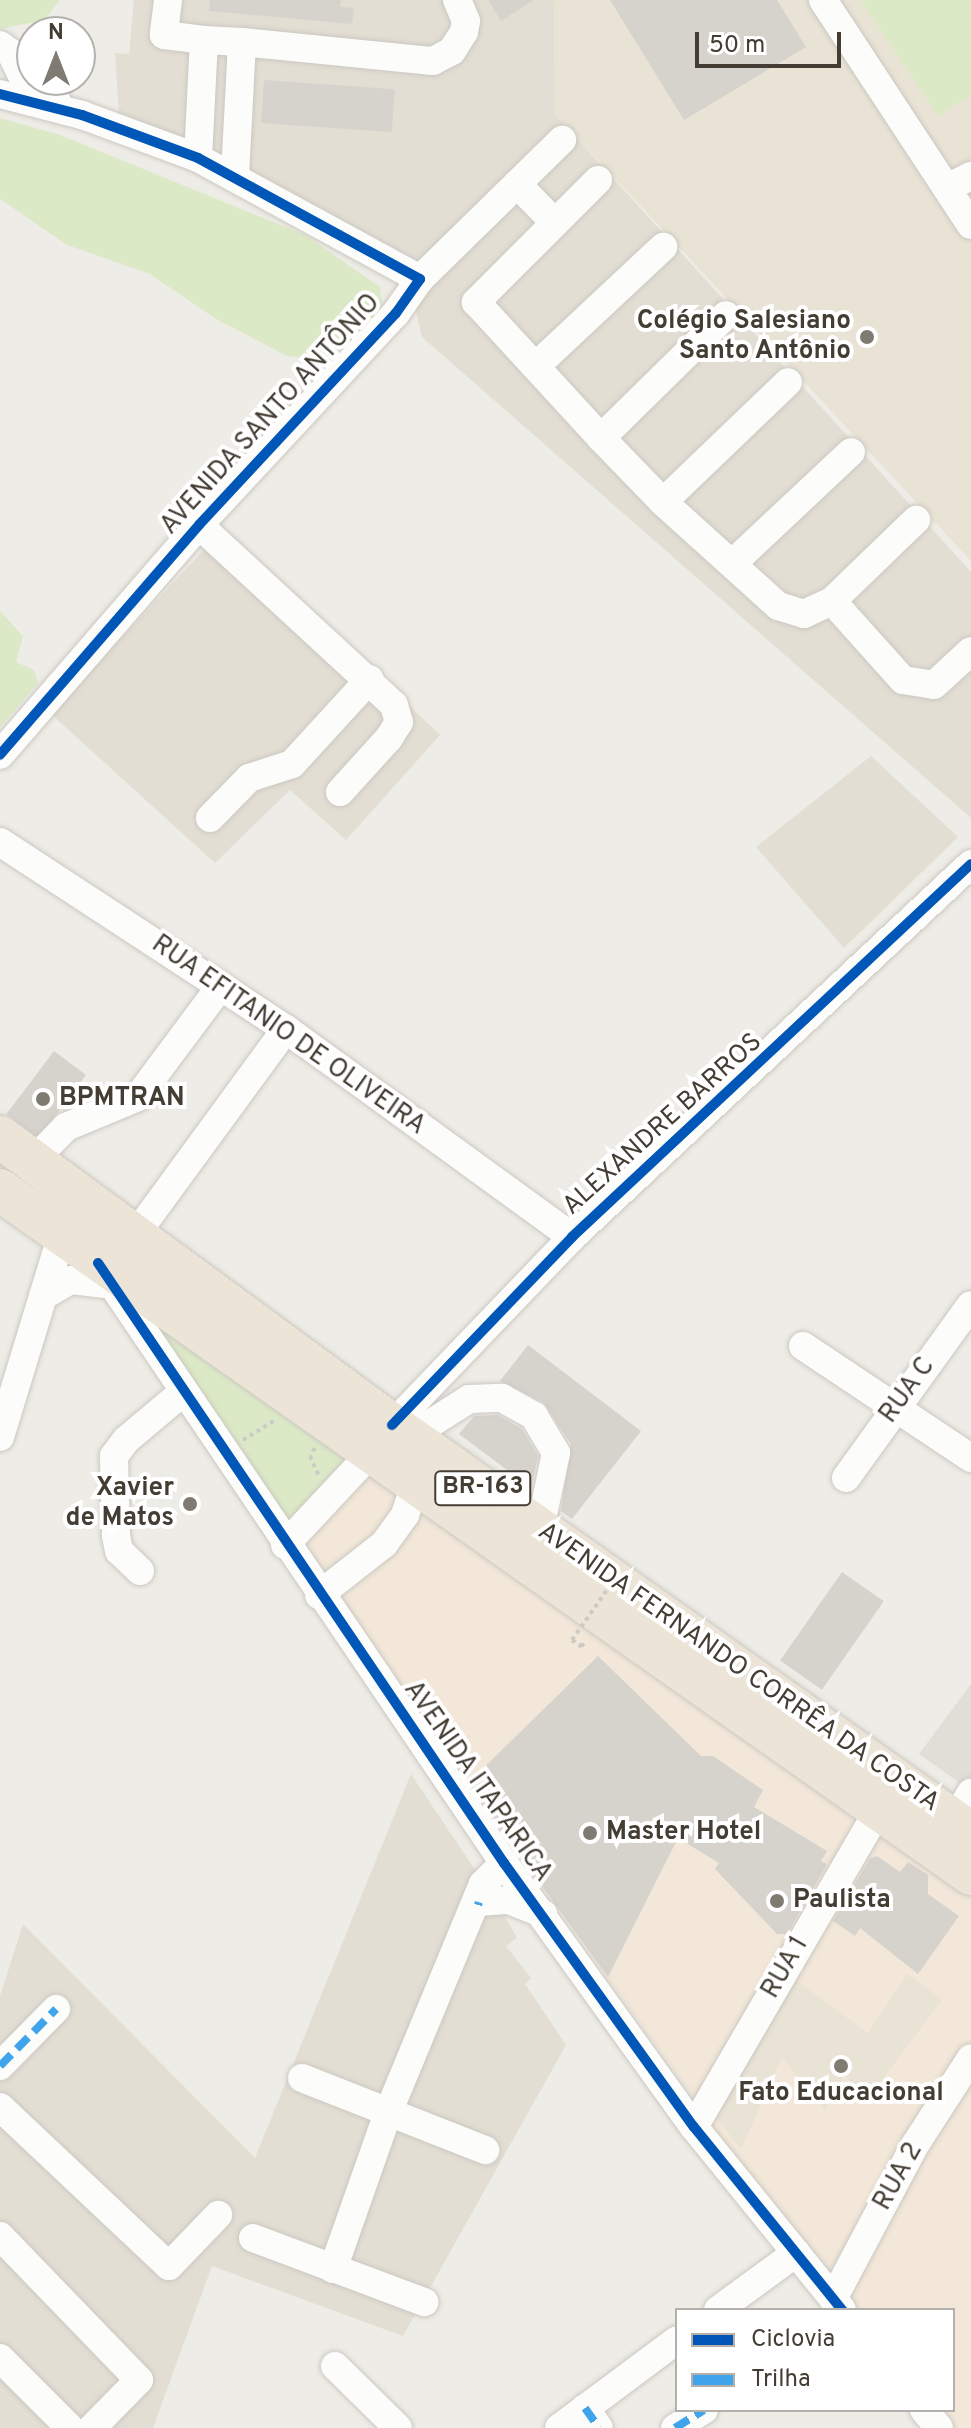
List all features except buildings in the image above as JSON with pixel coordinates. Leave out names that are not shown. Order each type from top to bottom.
[{"type":"highway","name":"AVENIDA FERNANDO CORRÊA DA COSTA","points":[[0,1137],[390,1438],[415,1484],[971,1874]]},
{"type":"highway","name":"AVENIDA FERNANDO CORRÊA DA COSTA","points":[[0,1190],[114,1278],[540,1529],[965,1816]]},
{"type":"street","points":[[168,0],[164,35],[433,61],[452,51],[464,32],[466,21],[457,0]]},
{"type":"street","points":[[823,0],[959,182],[971,225]]},
{"type":"street","points":[[198,158],[204,40]]},
{"type":"street","points":[[235,177],[242,42]]},
{"type":"street","points":[[0,45],[11,53],[26,84],[82,115]]},
{"type":"street","points":[[0,94],[82,115]]},
{"type":"street","name":"AVENIDA SANTO ANTÔNIO","points":[[0,755],[199,525],[396,313],[420,279],[198,158],[82,115]]},
{"type":"street","points":[[420,279],[562,140]]},
{"type":"street","points":[[598,180],[476,302],[601,438],[663,502],[735,561],[778,606],[804,614],[832,601],[916,520]]},
{"type":"street","points":[[517,184],[555,223]]},
{"type":"street","points":[[537,365],[663,247]]},
{"type":"street","points":[[601,438],[726,315]]},
{"type":"street","points":[[663,502],[788,382]]},
{"type":"street","points":[[735,561],[851,452]]},
{"type":"street","points":[[199,525],[370,679],[394,705],[399,722],[340,792]]},
{"type":"street","points":[[832,601],[903,680],[934,685],[971,651]]},
{"type":"street","points":[[210,818],[249,778],[292,764],[370,679]]},
{"type":"street","name":"RUA EFITANIO DE OLIVEIRA","points":[[0,842],[286,1029],[572,1237]]},
{"type":"street","name":"ALEXANDRE BARROS","points":[[390,1438],[572,1237],[971,864]]},
{"type":"street","points":[[32,1162],[66,1127],[138,1097],[220,987]]},
{"type":"street","points":[[133,1238],[286,1029]]},
{"type":"street","points":[[0,1437],[61,1237]]},
{"type":"street","points":[[43,1296],[71,1280],[114,1278]]},
{"type":"street","name":"AVENIDA ITAPARICA","points":[[114,1278],[183,1392],[504,1863],[546,1916],[694,2127],[837,2305]]},
{"type":"street","name":"RUA C","points":[[846,1478],[971,1305]]},
{"type":"street","points":[[803,1346],[971,1458]]},
{"type":"street","points":[[140,1571],[119,1551],[114,1456],[126,1440],[183,1392]]},
{"type":"street","points":[[285,1545],[390,1438],[469,1399],[502,1398],[534,1416],[556,1453],[540,1529]]},
{"type":"street","points":[[319,1595],[384,1544],[405,1515],[415,1484]]},
{"type":"street","name":"RUA 1","points":[[694,2127],[879,1809]]},
{"type":"street","points":[[333,2269],[388,2113],[478,1904],[483,1884],[504,1863]]},
{"type":"street","points":[[478,1904],[509,1900],[546,1916]]},
{"type":"street","points":[[0,2066],[56,2009]]},
{"type":"street","name":"RUA 2","points":[[837,2305],[915,2145],[971,2058]]},
{"type":"street","points":[[302,2078],[485,2150]]},
{"type":"street","points":[[0,2107],[169,2266],[218,2215]]},
{"type":"street","points":[[0,2236],[139,2380],[92,2428]]},
{"type":"street","points":[[253,2238],[424,2302]]},
{"type":"street","points":[[721,2308],[796,2253]]},
{"type":"street","points":[[559,2428],[592,2418],[675,2342]]},
{"type":"street","points":[[0,2358],[70,2428]]},
{"type":"street","points":[[335,2366],[398,2428]]},
{"type":"street","points":[[675,2428],[701,2412]]},
{"type":"street","points":[[926,2412],[939,2428]]},
{"type":"path","points":[[223,1452],[278,1417]]},
{"type":"path","points":[[318,1443],[310,1456],[329,1498]]},
{"type":"path","points":[[566,1628],[586,1642],[582,1647],[572,1640],[618,1574]]},
{"type":"shaded area","points":[[134,0],[554,0],[555,114],[971,572],[971,818],[422,337],[404,260],[119,114],[115,53],[129,54]]},
{"type":"shaded area","name":"Colégio Salesiano Santo Antônio","points":[[554,0],[971,0],[971,561],[555,114]]},
{"type":"shaded area","points":[[224,528],[440,735],[346,840],[290,790],[215,863],[51,714]]},
{"type":"shaded area","points":[[871,756],[958,837],[844,948],[756,847]]},
{"type":"shaded area","points":[[367,1469],[867,1817],[698,2103],[295,1547]]},
{"type":"shaded area","points":[[971,1684],[971,1791],[919,1754]]},
{"type":"shaded area","points":[[411,1774],[496,1901],[517,1938],[506,1946],[531,1978],[525,1984],[566,2045],[403,2336],[212,2266],[153,2428],[0,2428],[0,1996],[23,1924],[255,2158]]},
{"type":"shaded area","points":[[886,1827],[971,1892],[971,2050],[831,2285],[709,2121]]},
{"type":"shaded area","name":"Fato Educacional","points":[[787,1974],[868,2033],[907,1974],[942,2000],[869,2097],[844,2076],[825,2110],[782,2057],[741,2149],[713,2114]]},
{"type":"shaded area","points":[[971,2084],[971,2428],[942,2428],[929,2412],[955,2412],[955,2308],[847,2308],[843,2303],[892,2210]]},
{"type":"green space","points":[[0,0],[60,0],[47,16],[16,16],[16,26],[0,29]]},
{"type":"green space","points":[[860,0],[971,0],[971,95],[938,116]]},
{"type":"green space","points":[[0,118],[60,135],[305,235],[380,287],[383,310],[361,335],[324,359],[287,356],[216,319],[150,274],[67,245],[0,199]]},
{"type":"green space","points":[[0,611],[23,636],[16,662],[34,670],[38,683],[0,727]]},
{"type":"green space","points":[[145,1312],[354,1455],[288,1531]]},
{"type":"marked path","points":[[0,2066],[56,2009]]},
{"type":"marked path","points":[[585,2408],[599,2428]]},
{"type":"marked path","points":[[675,2428],[701,2412]]},
{"type":"cycle path","points":[[0,94],[82,115],[198,158],[420,279],[396,313],[199,525],[0,755]]},
{"type":"cycle path","points":[[392,1425],[572,1237],[971,864]]},
{"type":"cycle path","points":[[98,1263],[504,1863],[694,2127],[840,2308]]},
{"type":"place","name":"Colégio Salesiano Santo Antônio","points":[[867,337]]},
{"type":"place","name":"BPMTRAN","points":[[43,1099]]},
{"type":"place","name":"Xavier de Matos","points":[[190,1504]]},
{"type":"place","name":"Master Hotel","points":[[590,1833]]},
{"type":"place","name":"Paulista","points":[[777,1901]]},
{"type":"place","name":"Fato Educacional","points":[[841,2066]]}]
